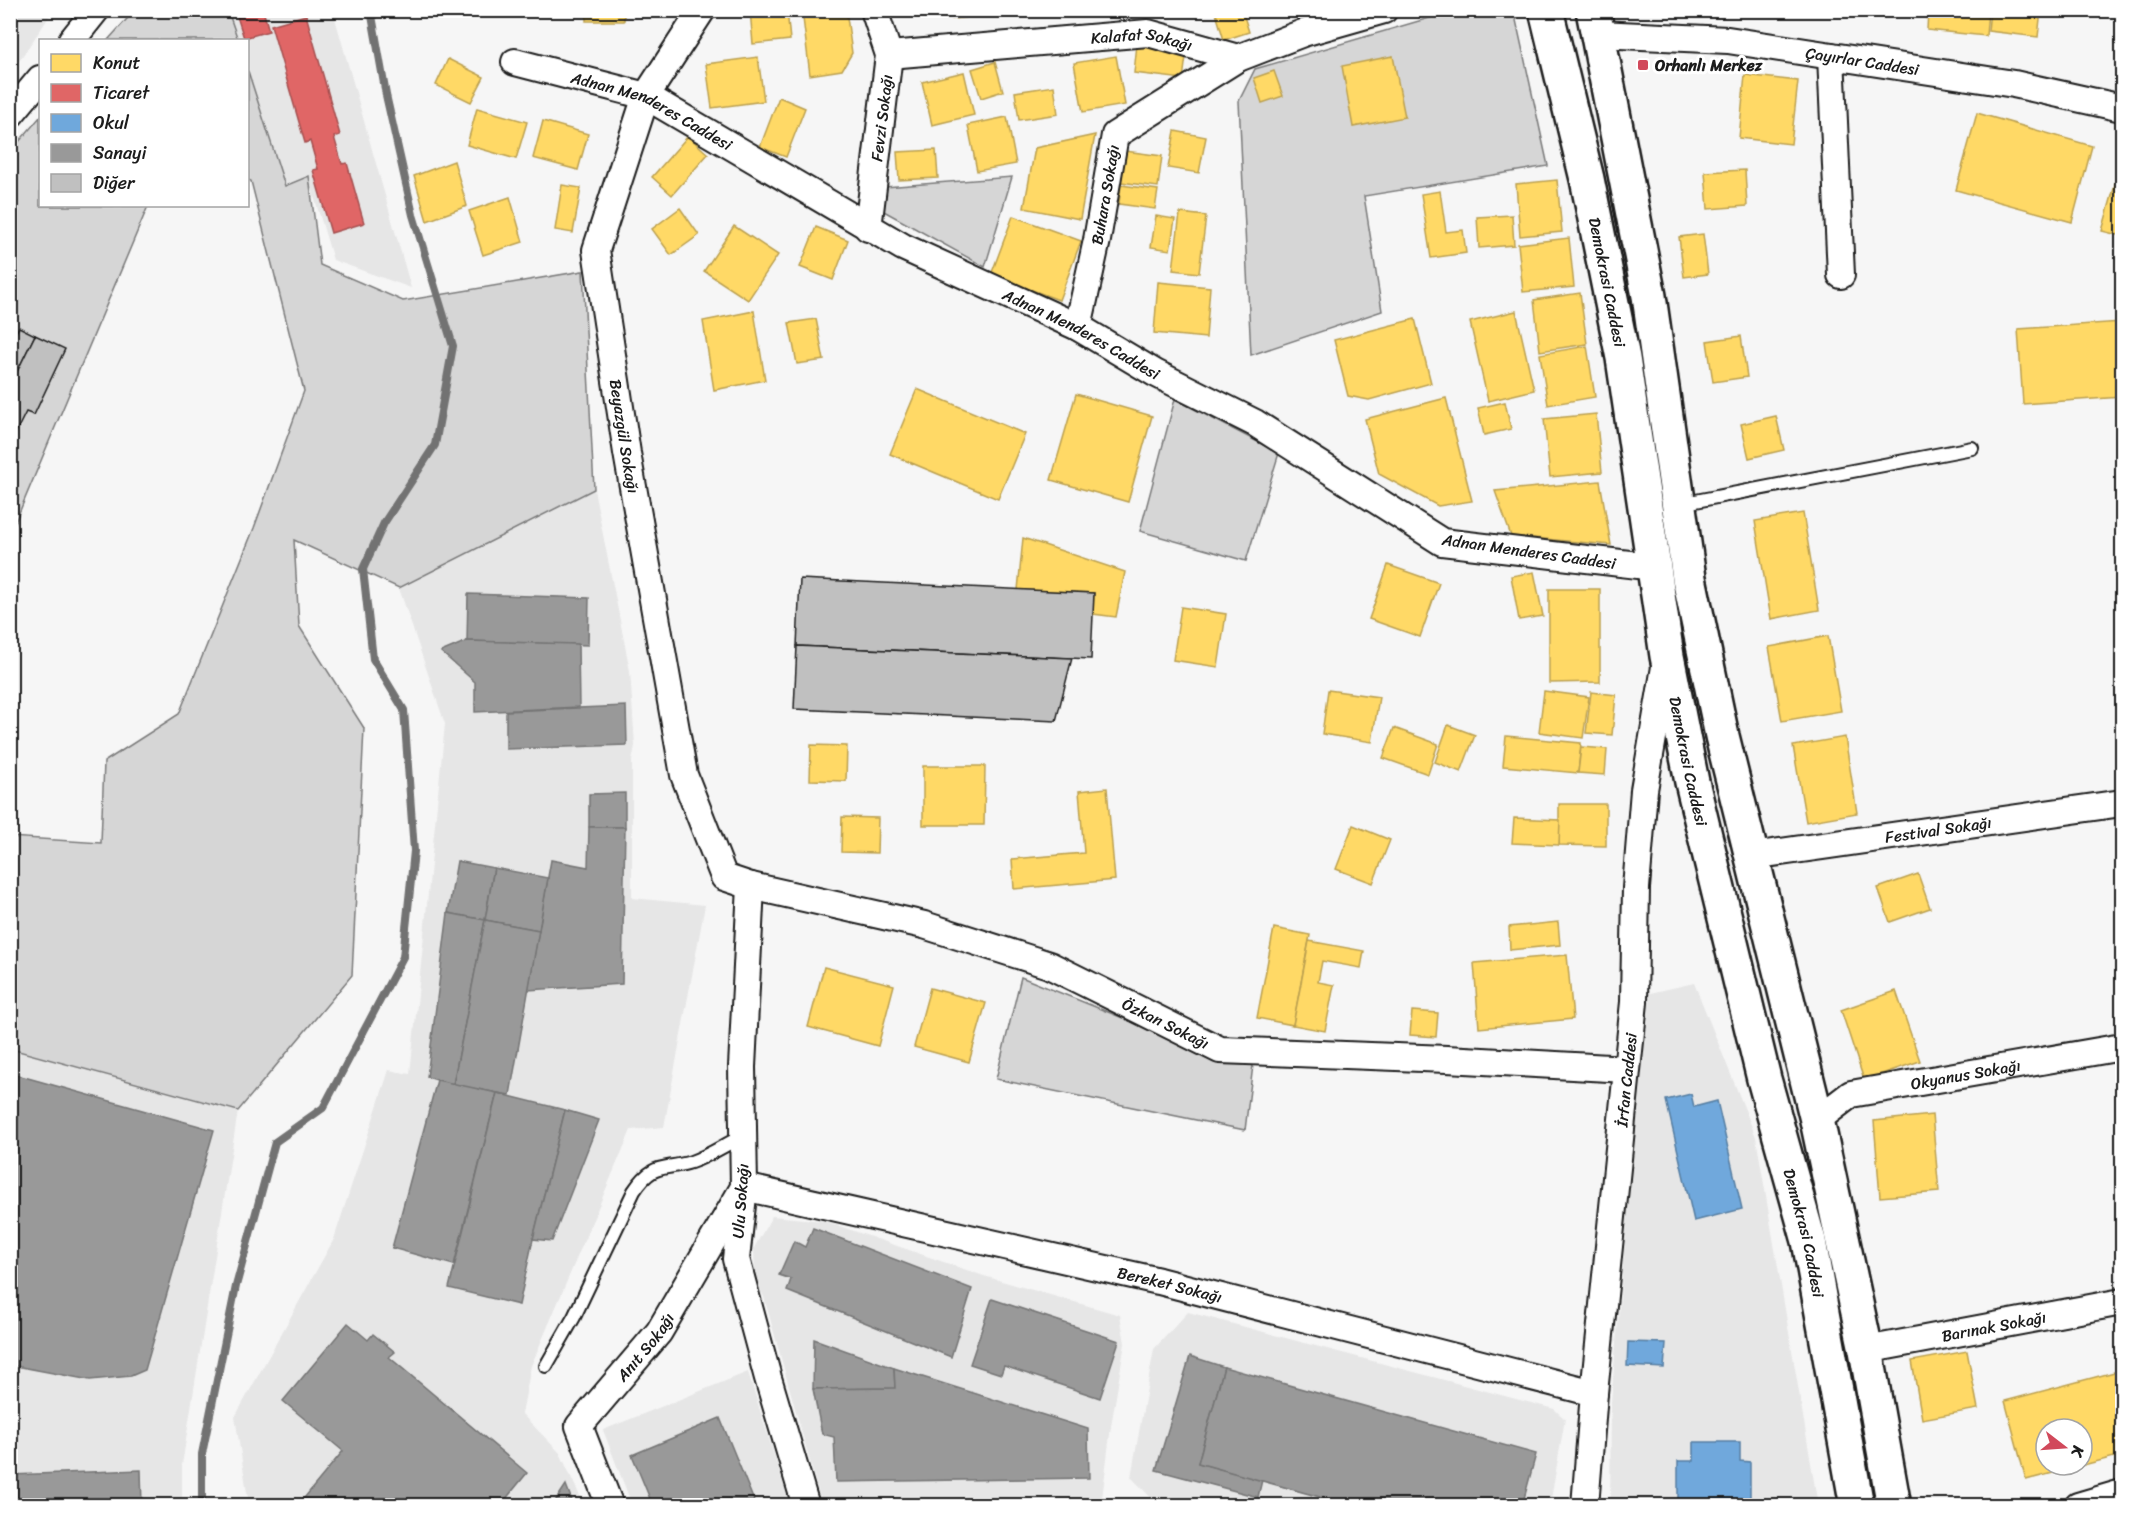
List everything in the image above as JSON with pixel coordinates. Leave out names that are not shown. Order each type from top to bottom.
[{"type":"main road","name":"Demokrasi Caddesi","points":[[1546,10],[1587,180],[1623,358],[1667,656],[1692,782],[1761,1068],[1809,1242],[1857,1506]]},
{"type":"main road","points":[[1595,22],[1648,296],[1689,578],[1722,736],[1817,1120],[1866,1350],[1894,1506]]},
{"type":"street","points":[[73,39],[96,10]]},
{"type":"street","name":"Beyazgül Sokağı","points":[[702,10],[646,96],[596,250],[627,453],[684,775],[724,878]]},
{"type":"street","name":"Fevzi Sokağı","points":[[868,228],[889,55],[874,10]]},
{"type":"street","points":[[1238,58],[1304,33],[1384,10]]},
{"type":"street","name":"Çayırlar Caddesi","points":[[1595,22],[2013,84],[2122,108]]},
{"type":"street","name":"Kalafat Sokağı","points":[[889,55],[1148,33],[1238,58]]},
{"type":"street","points":[[1831,56],[1841,275]]},
{"type":"street","name":"Buhara Sokağı","points":[[1078,327],[1097,240],[1115,135],[1238,58]]},
{"type":"street","name":"Adnan Menderes Caddesi","points":[[515,62],[646,96],[903,247],[1078,327],[1155,373],[1255,423],[1442,542],[1655,567]]},
{"type":"street","points":[[10,115],[39,80]]},
{"type":"street","name":"İrfan Caddesi","points":[[1585,1506],[1593,1393],[1634,1002],[1636,888],[1644,790],[1667,656]]},
{"type":"street","name":"Festival Sokağı","points":[[1752,856],[2122,803]]},
{"type":"street","name":"Özkan Sokağı","points":[[724,878],[924,926],[1049,965],[1220,1050],[1627,1069]]},
{"type":"street","name":"Ulu Sokağı","points":[[751,886],[741,1067],[744,1187],[736,1259],[806,1506]]},
{"type":"street","name":"Okyanus Sokağı","points":[[1817,1120],[1851,1094],[2122,1047]]},
{"type":"street","name":"Bereket Sokağı","points":[[744,1187],[1159,1281],[1593,1393]]},
{"type":"street","name":"Anıt Sokağı","points":[[610,1506],[579,1426],[658,1332],[744,1187]]},
{"type":"street","name":"Barınak Sokağı","points":[[1866,1350],[2122,1302]]},
{"type":"street","points":[[2078,1506],[2122,1493]]},
{"type":"lane","points":[[1679,504],[1972,448]]},
{"type":"lane","points":[[546,1365],[574,1317],[641,1180],[658,1168],[690,1162],[743,1136]]},
{"type":"shaded area","points":[[135,10],[228,11],[238,39],[109,39]]},
{"type":"shaded area","points":[[10,11],[53,11],[11,73]]},
{"type":"shaded area","points":[[228,11],[333,11],[411,288],[333,260],[308,176],[284,185],[249,75],[249,39],[237,39]]},
{"type":"shaded area","points":[[1453,11],[1514,11],[1548,166],[1364,196],[1382,311],[1251,355],[1239,101],[1255,69]]},
{"type":"shaded area","points":[[249,74],[285,186],[309,176],[320,265],[403,301],[583,271],[594,489],[399,588],[294,540],[299,626],[364,728],[352,975],[238,1111],[11,1049],[10,837],[101,843],[104,762],[179,714],[254,528],[304,391],[249,180]]},
{"type":"shaded area","points":[[39,118],[39,207],[148,207],[11,532],[11,151]]},
{"type":"shaded area","points":[[1012,177],[985,267],[882,210],[885,187]]},
{"type":"shaded area","points":[[1175,399],[1279,453],[1246,561],[1140,531]]},
{"type":"shaded area","points":[[594,489],[630,671],[635,746],[632,761],[632,898],[705,905],[664,1127],[631,1130],[531,1366],[522,1414],[560,1453],[584,1505],[249,1505],[235,1417],[334,1239],[389,1070],[410,1074],[445,724],[399,588]]},
{"type":"shaded area","points":[[1021,977],[1227,1060],[1253,1065],[1245,1130],[996,1079]]},
{"type":"shaded area","points":[[1694,983],[1756,1137],[1818,1505],[1610,1506],[1611,1402],[1646,994]]},
{"type":"shaded area","points":[[10,1049],[238,1111],[182,1465],[182,1505],[11,1505]]},
{"type":"shaded area","points":[[772,1216],[825,1221],[984,1276],[1120,1315],[1125,1343],[1102,1499],[822,1505],[764,1297],[755,1281],[754,1248]]},
{"type":"shaded area","points":[[1188,1312],[1554,1409],[1565,1419],[1550,1505],[1158,1505],[1131,1477],[1154,1349]]},
{"type":"shaded area","points":[[748,1372],[790,1505],[632,1505],[603,1430]]},
{"type":"building: Konut","points":[[586,10],[624,10],[624,21],[586,21]]},
{"type":"building: Konut","points":[[750,10],[787,10],[790,40],[753,44]]},
{"type":"building: Konut","points":[[802,10],[846,10],[852,53],[842,70],[810,75]]},
{"type":"building: Konut","points":[[951,10],[990,10],[990,15],[952,19]]},
{"type":"building: Konut","points":[[1215,10],[1242,10],[1249,32],[1224,40]]},
{"type":"building: Konut","points":[[1928,10],[1988,10],[1986,36],[1927,30]]},
{"type":"building: Konut","points":[[1990,10],[2041,10],[2038,37],[1988,31]]},
{"type":"building: Konut","points":[[1137,44],[1187,49],[1183,79],[1134,73]]},
{"type":"building: Konut","points":[[1116,56],[1125,105],[1083,112],[1074,63]]},
{"type":"building: Konut","points":[[1393,56],[1405,117],[1353,127],[1342,66]]},
{"type":"building: Konut","points":[[758,57],[764,101],[712,108],[706,64]]},
{"type":"building: Konut","points":[[448,59],[484,77],[471,102],[436,85]]},
{"type":"building: Konut","points":[[995,62],[1003,91],[981,98],[972,69]]},
{"type":"building: Konut","points":[[1274,71],[1283,96],[1262,103],[1254,78]]},
{"type":"building: Konut","points":[[964,72],[974,115],[932,125],[922,82]]},
{"type":"building: Konut","points":[[1745,75],[1798,81],[1791,144],[1739,138]]},
{"type":"building: Konut","points":[[1054,86],[1058,114],[1019,120],[1015,92]]},
{"type":"building: Konut","points":[[779,97],[805,108],[786,157],[760,147]]},
{"type":"building: Konut","points":[[477,108],[527,122],[516,159],[467,145]]},
{"type":"building: Konut","points":[[1977,113],[2092,146],[2072,222],[1956,190]]},
{"type":"building: Konut","points":[[1007,117],[1016,164],[977,171],[968,125]]},
{"type":"building: Konut","points":[[543,121],[588,134],[578,170],[533,158]]},
{"type":"building: Konut","points":[[1175,131],[1206,137],[1199,173],[1168,168]]},
{"type":"building: Konut","points":[[1095,135],[1080,219],[1024,208],[1035,148]]},
{"type":"building: Konut","points":[[688,136],[708,154],[672,195],[652,177]]},
{"type":"building: Konut","points":[[936,150],[938,178],[899,180],[897,152]]},
{"type":"building: Konut","points":[[1125,151],[1162,156],[1158,187],[1121,182]]},
{"type":"building: Konut","points":[[2122,160],[2122,236],[2102,231]]},
{"type":"building: Konut","points":[[454,161],[467,206],[427,221],[414,176]]},
{"type":"building: Konut","points":[[1745,170],[1747,206],[1708,209],[1705,172]]},
{"type":"building: Konut","points":[[1557,180],[1562,232],[1520,236],[1516,184]]},
{"type":"building: Konut","points":[[562,185],[581,188],[573,233],[555,230]]},
{"type":"building: Konut","points":[[1121,185],[1158,190],[1155,209],[1119,204]]},
{"type":"building: Konut","points":[[1440,191],[1446,232],[1463,230],[1466,253],[1431,258],[1421,194]]},
{"type":"building: Konut","points":[[510,197],[523,242],[483,255],[469,211]]},
{"type":"building: Konut","points":[[680,208],[699,235],[671,255],[652,229]]},
{"type":"building: Konut","points":[[1180,213],[1206,216],[1199,273],[1173,270]]},
{"type":"building: Konut","points":[[1512,215],[1514,245],[1479,248],[1477,217]]},
{"type":"building: Konut","points":[[1013,216],[1081,241],[1059,300],[991,275]]},
{"type":"building: Konut","points":[[1156,216],[1175,219],[1170,250],[1151,247]]},
{"type":"building: Konut","points":[[734,226],[778,255],[748,300],[704,271]]},
{"type":"building: Konut","points":[[816,227],[848,240],[833,280],[800,267]]},
{"type":"building: Konut","points":[[1703,234],[1708,274],[1684,277],[1679,237]]},
{"type":"building: Konut","points":[[1569,238],[1574,287],[1523,292],[1518,244]]},
{"type":"building: Konut","points":[[1158,282],[1210,287],[1206,338],[1154,333]]},
{"type":"building: Konut","points":[[1580,293],[1587,344],[1540,351],[1534,300]]},
{"type":"building: Konut","points":[[754,311],[765,380],[714,390],[703,321]]},
{"type":"building: Konut","points":[[1516,311],[1534,390],[1488,401],[1470,322]]},
{"type":"building: Konut","points":[[816,319],[824,360],[797,364],[789,323]]},
{"type":"building: Konut","points":[[1415,319],[1431,383],[1369,400],[1348,396],[1334,340]]},
{"type":"building: Konut","points":[[2122,322],[2122,397],[2023,404],[2018,329]]},
{"type":"building: Konut","points":[[1741,336],[1747,377],[1713,382],[1707,341]]},
{"type":"building: Konut","points":[[1587,346],[1595,397],[1548,405],[1540,354]]},
{"type":"building: Konut","points":[[917,389],[1025,434],[998,499],[890,454]]},
{"type":"building: Konut","points":[[1076,394],[1152,416],[1128,502],[1051,480]]},
{"type":"building: Konut","points":[[1446,398],[1472,501],[1438,506],[1379,474],[1365,419]]},
{"type":"building: Konut","points":[[1505,402],[1511,429],[1484,435],[1478,408]]},
{"type":"building: Konut","points":[[1596,414],[1602,472],[1550,477],[1544,419]]},
{"type":"building: Konut","points":[[1776,416],[1784,450],[1749,458],[1741,424]]},
{"type":"building: Konut","points":[[1600,481],[1611,545],[1511,536],[1495,491]]},
{"type":"building: Konut","points":[[1803,513],[1819,610],[1771,619],[1755,521]]},
{"type":"building: Konut","points":[[1023,538],[1125,572],[1116,617],[1093,614],[1094,593],[1018,590]]},
{"type":"building: Konut","points":[[1388,565],[1439,583],[1420,637],[1369,619]]},
{"type":"building: Konut","points":[[1534,572],[1543,616],[1519,620],[1511,576]]},
{"type":"building: Konut","points":[[1549,589],[1600,589],[1600,682],[1549,683]]},
{"type":"building: Konut","points":[[1181,607],[1226,614],[1218,667],[1173,660]]},
{"type":"building: Konut","points":[[1828,636],[1841,711],[1782,721],[1769,647]]},
{"type":"building: Konut","points":[[1328,690],[1379,697],[1372,742],[1322,734]]},
{"type":"building: Konut","points":[[1544,691],[1589,697],[1583,738],[1539,732]]},
{"type":"building: Konut","points":[[1591,692],[1616,695],[1612,735],[1586,733]]},
{"type":"building: Konut","points":[[1448,725],[1475,735],[1461,772],[1435,762]]},
{"type":"building: Konut","points":[[1394,728],[1438,744],[1428,774],[1383,758]]},
{"type":"building: Konut","points":[[1506,736],[1581,743],[1578,773],[1503,766]]},
{"type":"building: Konut","points":[[1845,737],[1857,813],[1806,822],[1793,746]]},
{"type":"building: Konut","points":[[811,745],[847,746],[846,781],[810,780]]},
{"type":"building: Konut","points":[[1581,747],[1607,749],[1605,775],[1578,773]]},
{"type":"building: Konut","points":[[923,766],[985,766],[984,825],[923,825]]},
{"type":"building: Konut","points":[[1107,788],[1115,880],[1014,889],[1012,859],[1084,853],[1079,791]]},
{"type":"building: Konut","points":[[1559,804],[1606,804],[1606,846],[1559,845]]},
{"type":"building: Konut","points":[[842,817],[878,818],[877,853],[841,852]]},
{"type":"building: Konut","points":[[1514,818],[1560,820],[1559,845],[1512,843]]},
{"type":"building: Konut","points":[[1353,825],[1390,840],[1373,883],[1336,869]]},
{"type":"building: Konut","points":[[1918,874],[1930,908],[1890,922],[1878,888]]},
{"type":"building: Konut","points":[[1558,922],[1560,945],[1510,950],[1509,927]]},
{"type":"building: Konut","points":[[1274,928],[1310,935],[1293,1025],[1257,1018]]},
{"type":"building: Konut","points":[[1309,941],[1364,951],[1361,968],[1322,961],[1318,982],[1334,985],[1325,1031],[1293,1025]]},
{"type":"building: Konut","points":[[1567,955],[1573,1019],[1479,1028],[1474,963]]},
{"type":"building: Konut","points":[[824,967],[894,985],[878,1046],[808,1027]]},
{"type":"building: Konut","points":[[930,988],[986,1003],[969,1062],[914,1047]]},
{"type":"building: Konut","points":[[1896,991],[1920,1061],[1864,1080],[1841,1010]]},
{"type":"building: Konut","points":[[1412,1011],[1438,1013],[1436,1037],[1410,1035]]},
{"type":"building: Konut","points":[[1932,1115],[1939,1192],[1880,1197],[1874,1121]]},
{"type":"building: Konut","points":[[1967,1351],[1978,1409],[1922,1419],[1912,1361]]},
{"type":"building: Konut","points":[[2122,1370],[2122,1455],[2094,1462],[2094,1417],[2034,1417],[2034,1477],[2038,1477],[2026,1480],[2005,1401]]},
{"type":"building: Ticaret","points":[[235,10],[263,10],[269,31],[244,38]]},
{"type":"building: Ticaret","points":[[306,15],[340,135],[334,137],[342,164],[347,163],[364,223],[331,233],[313,170],[318,169],[310,141],[305,143],[271,25]]},
{"type":"building: Okul","points":[[1691,1094],[1694,1107],[1717,1101],[1742,1209],[1694,1221],[1666,1100]]},
{"type":"building: Okul","points":[[1628,1342],[1666,1343],[1664,1368],[1627,1366]]},
{"type":"building: Okul","points":[[1694,1442],[1740,1442],[1740,1461],[1750,1462],[1750,1506],[1678,1506],[1678,1461],[1694,1461]]},
{"type":"building: Sanayi","points":[[468,594],[589,598],[588,645],[467,641]]},
{"type":"building: Sanayi","points":[[467,641],[578,644],[579,707],[475,712],[475,682],[441,652]]},
{"type":"building: Sanayi","points":[[626,706],[627,745],[506,749],[506,711]]},
{"type":"building: Sanayi","points":[[625,793],[625,827],[589,827],[589,794]]},
{"type":"building: Sanayi","points":[[589,827],[625,827],[622,984],[528,990],[551,860],[588,867]]},
{"type":"building: Sanayi","points":[[457,861],[494,868],[485,920],[448,913]]},
{"type":"building: Sanayi","points":[[494,868],[548,878],[539,930],[485,920]]},
{"type":"building: Sanayi","points":[[448,913],[485,920],[453,1085],[427,1077]]},
{"type":"building: Sanayi","points":[[485,920],[539,930],[510,1095],[453,1085]]},
{"type":"building: Sanayi","points":[[10,1073],[214,1130],[145,1370],[131,1376],[90,1380],[10,1365]]},
{"type":"building: Sanayi","points":[[437,1080],[497,1093],[454,1265],[392,1248]]},
{"type":"building: Sanayi","points":[[497,1093],[565,1110],[519,1305],[449,1288]]},
{"type":"building: Sanayi","points":[[565,1110],[599,1120],[552,1241],[533,1239]]},
{"type":"building: Sanayi","points":[[813,1228],[972,1289],[951,1357],[787,1291],[791,1279],[779,1275],[794,1241],[805,1247]]},
{"type":"building: Sanayi","points":[[992,1299],[1119,1341],[1100,1398],[1004,1366],[1001,1374],[970,1364]]},
{"type":"building: Sanayi","points":[[348,1323],[368,1340],[373,1334],[395,1352],[389,1357],[527,1473],[500,1506],[302,1506],[300,1503],[343,1451],[283,1401]]},
{"type":"building: Sanayi","points":[[814,1339],[894,1368],[895,1388],[813,1389]]},
{"type":"building: Sanayi","points":[[1190,1356],[1224,1367],[1198,1463],[1262,1480],[1258,1497],[1156,1470]]},
{"type":"building: Sanayi","points":[[1224,1367],[1536,1454],[1522,1506],[1352,1506],[1198,1463]]},
{"type":"building: Sanayi","points":[[894,1368],[1088,1429],[1089,1478],[836,1482],[834,1437],[822,1434],[813,1389],[895,1388]]},
{"type":"building: Sanayi","points":[[720,1418],[756,1506],[653,1506],[632,1455]]},
{"type":"building: Sanayi","points":[[141,1470],[142,1506],[10,1506],[10,1475]]},
{"type":"building: Sanayi","points":[[566,1485],[574,1506],[552,1506]]},
{"type":"building: Diğer","points":[[19,327],[35,335],[17,372],[10,369],[10,343]]},
{"type":"building: Diğer","points":[[35,335],[65,349],[34,415],[26,412],[10,444],[10,386]]},
{"type":"building: Diğer","points":[[800,579],[1094,593],[1091,659],[797,646]]},
{"type":"building: Diğer","points":[[797,646],[1072,658],[1056,721],[794,709]]},
{"type":"waterway","points":[[202,1506],[202,1454],[236,1286],[275,1142],[323,1108],[403,957],[414,851],[404,710],[373,659],[363,569],[384,523],[435,445],[453,346],[413,215],[386,95],[371,10]]},
{"type":"place","name":"Orhanlı Merkez","points":[[1643,65]]}]
